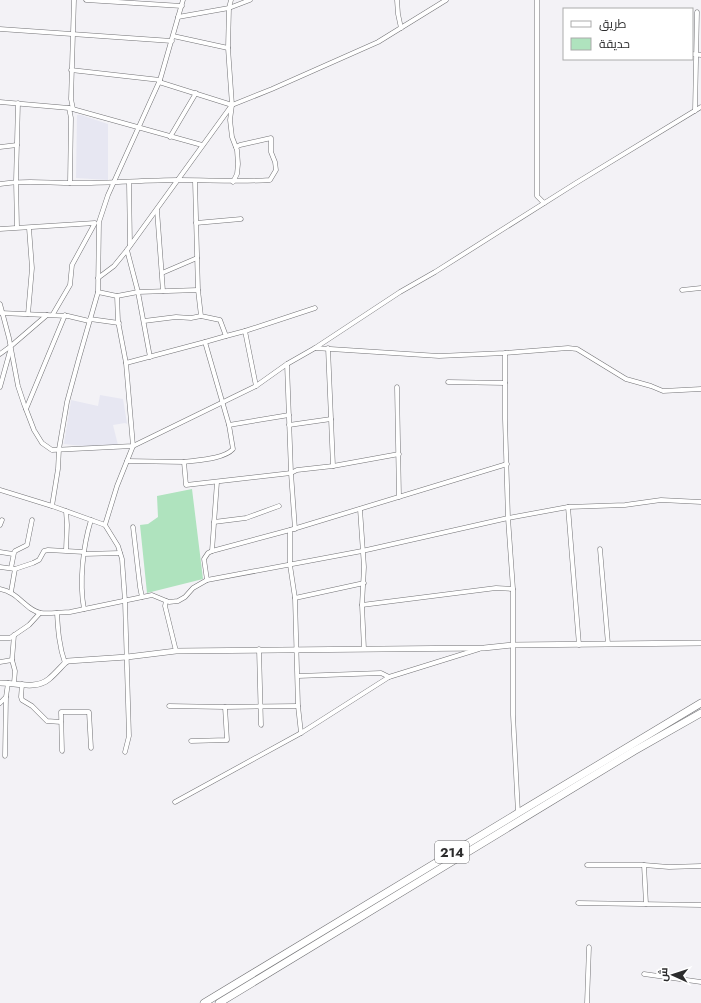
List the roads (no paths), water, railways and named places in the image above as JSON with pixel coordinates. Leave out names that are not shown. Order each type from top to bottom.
[{"type":"highway","name":"214","points":[[204,1003],[518,812],[701,703]]},
{"type":"highway","name":"214","points":[[219,1003],[628,755],[701,713]]},
{"type":"street","points":[[70,184],[71,70],[74,0]]},
{"type":"street","points":[[86,0],[182,6]]},
{"type":"street","points":[[53,314],[70,285],[72,265],[97,223],[160,81],[184,0]]},
{"type":"street","points":[[231,0],[229,8],[228,48],[232,105],[230,114],[231,133],[236,147],[238,164],[237,174],[232,182]]},
{"type":"street","points":[[178,17],[229,8],[250,0]]},
{"type":"street","points":[[397,0],[401,28]]},
{"type":"street","points":[[435,0],[437,6]]},
{"type":"street","points":[[98,278],[114,266],[127,250],[232,105],[378,42],[446,0]]},
{"type":"street","points":[[537,0],[537,196],[544,203]]},
{"type":"street","points":[[695,111],[698,12]]},
{"type":"street","points":[[0,29],[73,34],[173,38],[228,48]]},
{"type":"street","points":[[71,70],[160,81],[232,105]]},
{"type":"street","points":[[170,136],[196,93]]},
{"type":"street","points":[[0,102],[71,109],[202,145]]},
{"type":"street","points":[[17,227],[16,181],[18,103]]},
{"type":"street","points":[[0,304],[1,313],[11,346],[18,386],[34,430],[42,443],[52,450],[133,446],[256,386],[287,364],[316,348],[400,292],[435,272],[701,107]]},
{"type":"street","points":[[0,184],[16,181],[70,184],[178,180],[232,182],[270,180],[276,170],[271,152],[271,138],[236,147]]},
{"type":"street","points":[[0,147],[17,145]]},
{"type":"street","points":[[194,181],[198,290],[201,316]]},
{"type":"street","points":[[129,183],[130,246]]},
{"type":"street","points":[[157,210],[163,290]]},
{"type":"street","points":[[196,223],[241,219]]},
{"type":"street","points":[[0,229],[97,223]]},
{"type":"street","points":[[52,506],[58,469],[59,449],[67,402],[98,292],[97,223]]},
{"type":"street","points":[[28,314],[32,268],[29,228]]},
{"type":"street","points":[[127,250],[138,292],[150,357]]},
{"type":"street","points":[[162,273],[197,258]]},
{"type":"street","points":[[682,290],[701,288]]},
{"type":"street","points":[[98,292],[117,296],[138,292],[163,290],[198,290]]},
{"type":"street","points":[[105,525],[117,486],[133,446],[126,363],[119,323],[117,296]]},
{"type":"street","points":[[126,363],[245,331],[315,308]]},
{"type":"street","points":[[1,313],[65,315],[90,320],[119,323]]},
{"type":"street","points":[[0,354],[48,314]]},
{"type":"street","points":[[26,409],[65,315]]},
{"type":"street","points":[[144,321],[201,316],[220,320],[226,336]]},
{"type":"street","points":[[245,331],[256,386]]},
{"type":"street","points":[[126,462],[184,462],[222,456],[229,453],[233,449],[229,425],[206,342]]},
{"type":"street","points":[[0,388],[11,346]]},
{"type":"street","points":[[316,348],[439,356],[568,348],[577,349],[626,379],[663,391],[701,389]]},
{"type":"street","points":[[328,348],[333,466]]},
{"type":"street","points":[[505,353],[508,518],[512,589],[513,714],[518,812]]},
{"type":"street","points":[[287,364],[291,473],[295,528]]},
{"type":"street","points":[[448,382],[505,383]]},
{"type":"street","points":[[397,387],[399,497]]},
{"type":"street","points":[[229,425],[289,415]]},
{"type":"street","points":[[289,425],[331,419]]},
{"type":"street","points":[[184,462],[186,485],[291,473],[297,470],[333,466],[399,454]]},
{"type":"street","points":[[207,580],[204,558],[212,551],[290,530],[507,464]]},
{"type":"street","points":[[212,551],[217,482]]},
{"type":"street","points":[[0,490],[52,506],[105,525],[118,546],[122,560],[125,601],[129,736],[126,752]]},
{"type":"street","points":[[0,589],[11,592],[30,608],[40,613],[70,612],[152,595],[169,602],[178,601],[193,588],[207,580],[362,552],[508,518],[568,506],[625,504],[661,500],[701,502]]},
{"type":"street","points":[[214,522],[246,518],[279,506]]},
{"type":"street","points":[[568,506],[579,645]]},
{"type":"street","points":[[360,509],[364,583],[362,605],[364,649]]},
{"type":"street","points":[[66,511],[66,550]]},
{"type":"street","points":[[0,525],[2,520]]},
{"type":"street","points":[[11,592],[13,554],[15,550],[27,545],[32,520]]},
{"type":"street","points":[[84,609],[82,599],[85,539],[91,520]]},
{"type":"street","points":[[133,527],[142,597]]},
{"type":"street","points":[[290,530],[290,565],[295,598],[298,706],[302,733]]},
{"type":"street","points":[[600,548],[608,644]]},
{"type":"street","points":[[0,567],[13,568],[33,563],[39,560],[44,551],[66,550],[84,553],[120,553]]},
{"type":"street","points":[[0,552],[13,554]]},
{"type":"street","points":[[295,598],[364,583]]},
{"type":"street","points":[[362,605],[496,588],[512,589]]},
{"type":"street","points":[[166,601],[165,606],[176,651]]},
{"type":"street","points":[[57,612],[61,653],[65,663]]},
{"type":"street","points":[[0,638],[10,638],[29,625],[40,613]]},
{"type":"street","points":[[14,635],[12,660],[15,671],[14,683]]},
{"type":"street","points":[[0,682],[36,685],[48,680],[65,663],[71,661],[127,657],[176,651],[484,648],[512,645],[701,643]]},
{"type":"street","points":[[175,802],[302,733],[389,677],[484,648]]},
{"type":"street","points":[[259,649],[261,725]]},
{"type":"street","points":[[0,662],[12,660]]},
{"type":"street","points":[[298,676],[381,673],[389,677]]},
{"type":"street","points":[[5,756],[6,697],[8,683]]},
{"type":"street","points":[[22,684],[22,700],[32,706],[47,721],[61,722]]},
{"type":"street","points":[[0,703],[6,697]]},
{"type":"street","points":[[169,706],[298,706]]},
{"type":"street","points":[[191,741],[227,740],[225,707]]},
{"type":"street","points":[[62,751],[61,712],[89,712],[91,748]]},
{"type":"street","points":[[644,864],[646,904]]},
{"type":"street","points":[[587,865],[644,864],[669,867],[701,866]]},
{"type":"street","points":[[578,903],[701,906]]},
{"type":"street","points":[[587,1003],[588,947]]},
{"type":"street","points":[[644,974],[701,982]]}]
